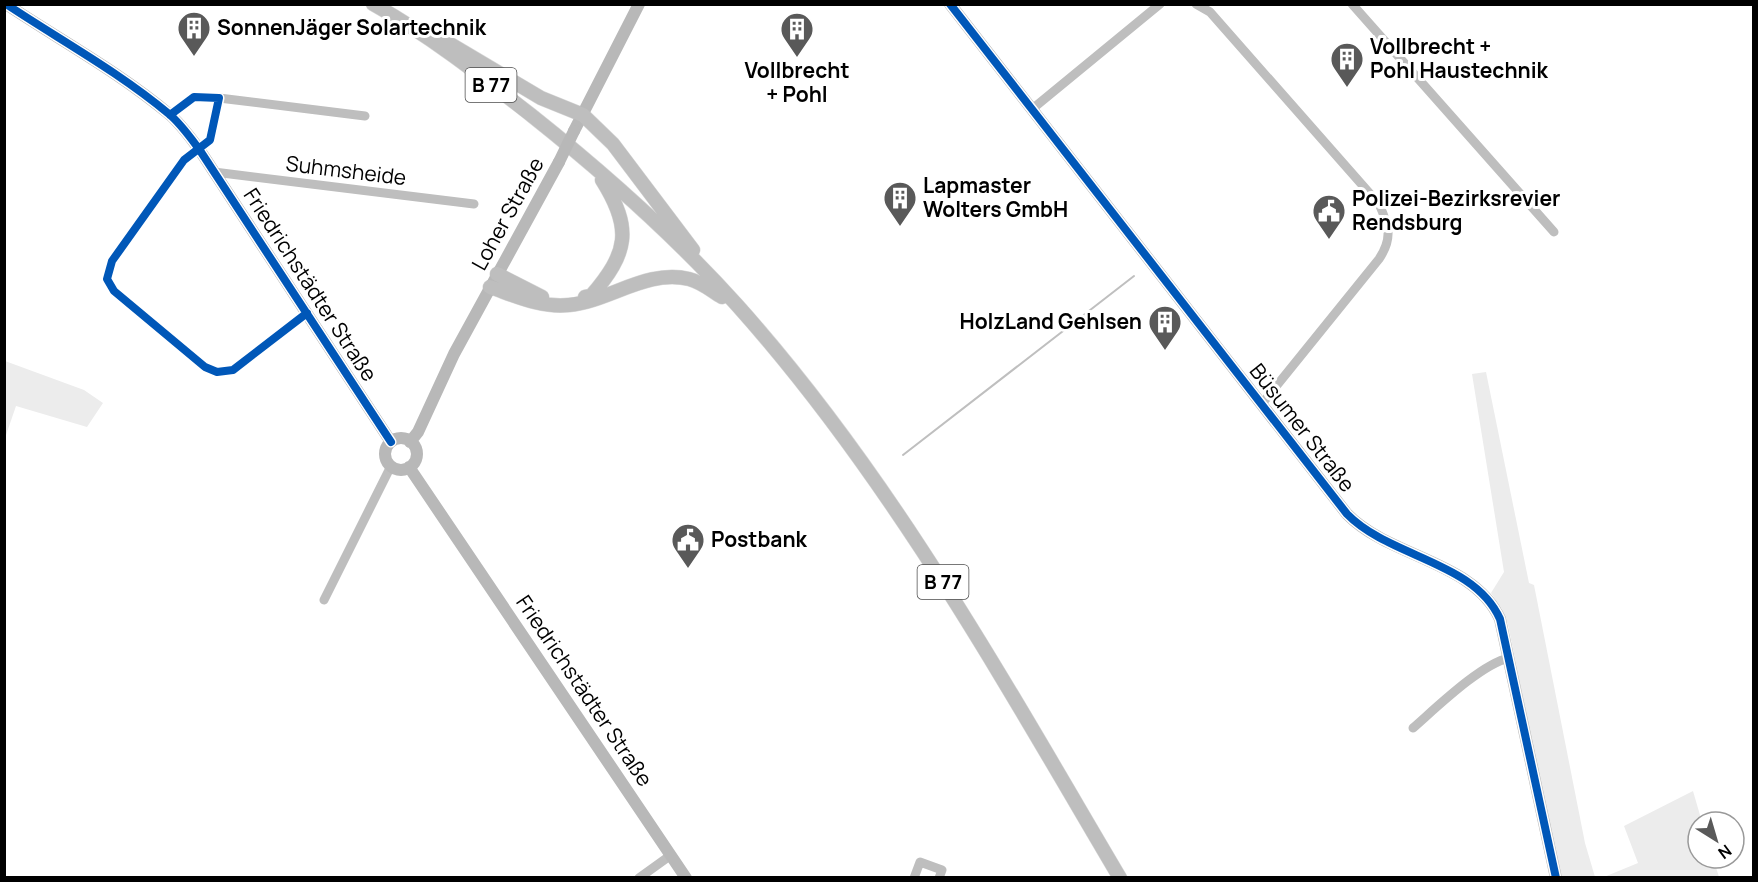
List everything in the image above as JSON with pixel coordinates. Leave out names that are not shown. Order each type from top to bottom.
[{"type":"main road","points":[[379,8],[413,21],[541,98],[583,115],[613,144],[725,293]]},
{"type":"main road","name":"B 77","points":[[379,8],[474,72],[592,166],[650,218],[738,307],[832,421],[930,562],[988,653],[1120,878]]},
{"type":"main road","points":[[497,274],[548,299],[591,296],[613,269],[620,255],[624,228],[616,203],[592,166]]},
{"type":"main road","points":[[489,287],[548,306],[572,305],[640,282],[673,278],[690,279],[738,307]]},
{"type":"street","name":"Friedrichstädter Straße","points":[[6,4],[118,77],[170,115],[199,149],[391,442]]},
{"type":"street","name":"Loher Straße","points":[[410,442],[489,287],[559,162],[639,4]]},
{"type":"street","name":"Büsumer Straße","points":[[950,4],[1354,522],[1482,591],[1500,619],[1556,878]]},
{"type":"street","points":[[1031,110],[1160,4]]},
{"type":"street","points":[[1196,4],[1210,12],[1379,204],[1389,227],[1389,244],[1379,259],[1262,405]]},
{"type":"street","points":[[1352,4],[1554,232]]},
{"type":"street","points":[[170,115],[194,97],[365,116]]},
{"type":"street","points":[[219,98],[210,140],[184,160],[112,261],[107,279],[114,291],[205,367],[217,372],[233,370],[307,313]]},
{"type":"street","name":"Suhmsheide","points":[[214,172],[474,204]]},
{"type":"street","points":[[402,438],[410,442],[416,453],[409,467],[402,470],[391,466],[385,456],[391,442],[402,438]]},
{"type":"street","points":[[324,600],[391,466]]},
{"type":"street","name":"Friedrichstädter Straße","points":[[409,467],[686,878]]},
{"type":"street","points":[[1413,728],[1450,696],[1498,660],[1509,658]]},
{"type":"street","points":[[639,878],[672,855]]},
{"type":"street","points":[[914,878],[920,862],[942,870],[939,878]]},
{"type":"shaded area","points":[[5,361],[84,390],[103,403],[87,427],[16,406],[5,438]]},
{"type":"shaded area","points":[[1486,372],[1529,583],[1534,585],[1585,843],[1595,877],[1560,877],[1508,625],[1502,609],[1491,593],[1504,572],[1472,374]]},
{"type":"shaded area","points":[[1693,791],[1699,810],[1686,810],[1686,870],[1717,870],[1719,877],[1604,877],[1638,863],[1624,826]]},
{"type":"waterway","points":[[903,455],[1134,276]]},
{"type":"cycle path","points":[[6,4],[130,84],[181,126],[199,149],[391,442]]},
{"type":"cycle path","points":[[950,4],[1347,514],[1365,529],[1385,541],[1452,572],[1471,584],[1488,600],[1500,619],[1556,878]]},
{"type":"cycle path","points":[[170,115],[194,97],[219,98],[210,140],[184,160],[112,261],[107,279],[114,291],[205,367],[217,372],[233,370],[307,313]]},
{"type":"place","name":"SonnenJäger Solartechnik","points":[[194,57]]},
{"type":"place","name":"Vollbrecht + Pohl","points":[[797,58]]},
{"type":"place","name":"Vollbrecht + Pohl Haustechnik","points":[[1347,88]]},
{"type":"place","name":"Lapmaster Wolters GmbH","points":[[900,227]]},
{"type":"place","name":"Polizei-Bezirksrevier Rendsburg","points":[[1329,240]]},
{"type":"place","name":"HolzLand Gehlsen","points":[[1165,351]]},
{"type":"place","name":"Postbank","points":[[688,569]]}]
